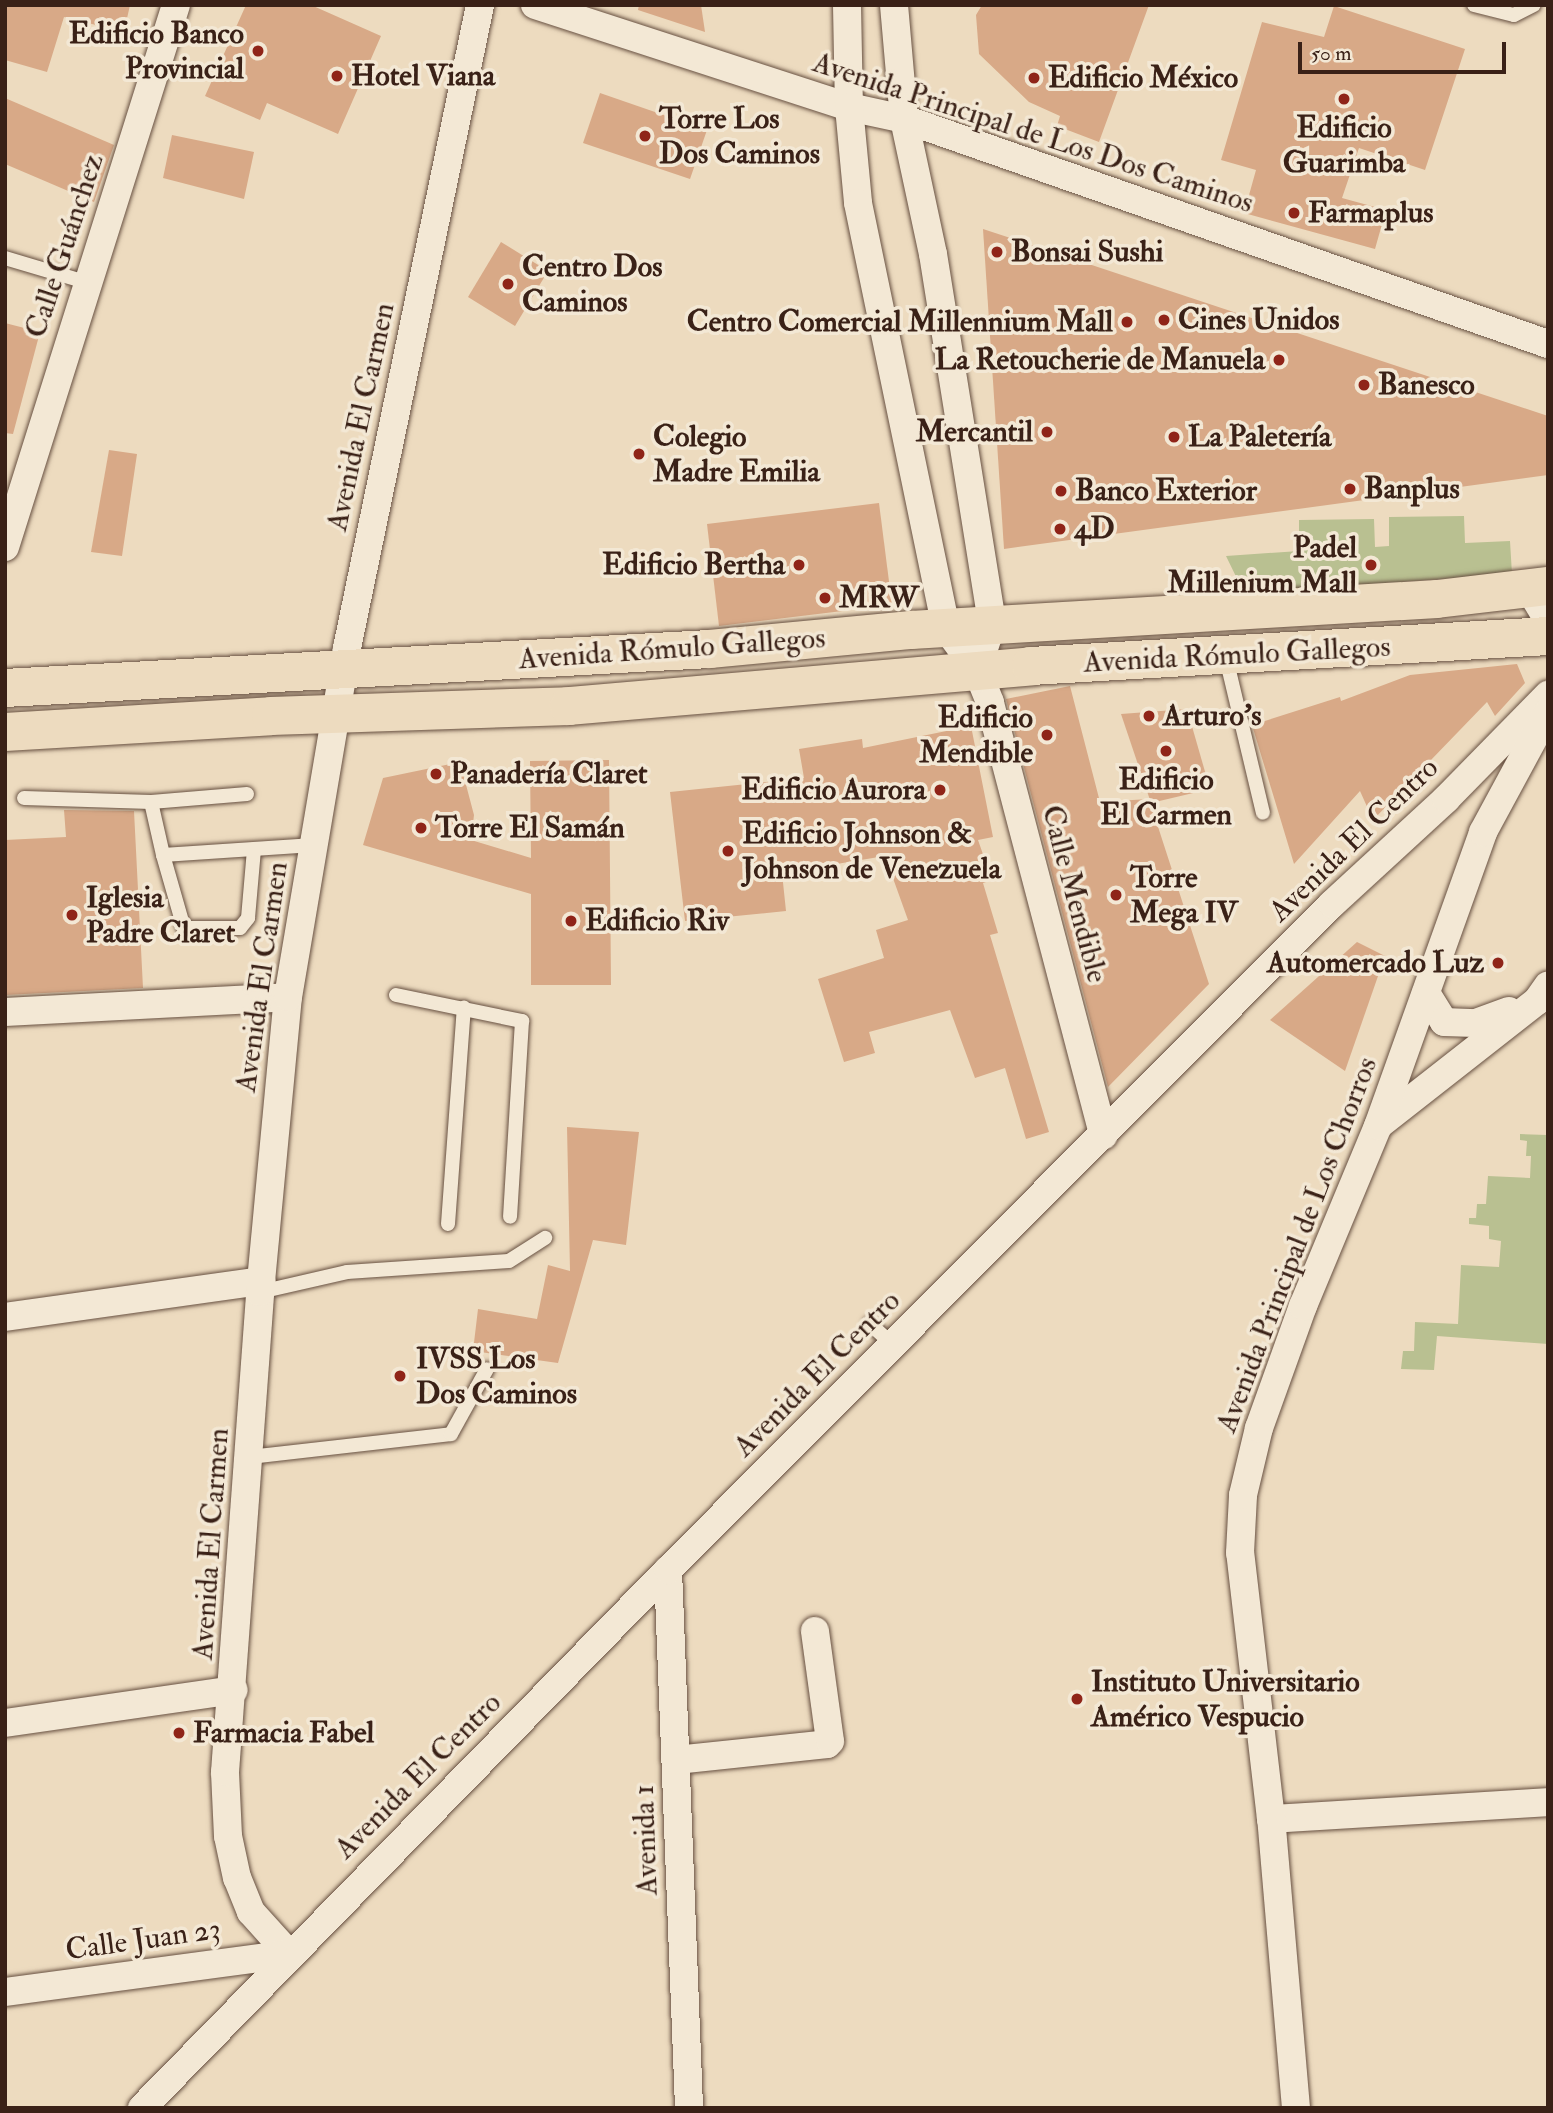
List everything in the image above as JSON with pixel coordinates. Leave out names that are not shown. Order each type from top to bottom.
[{"type":"main road","name":"Avenida Rómulo Gallegos","points":[[5,688],[710,649],[992,624],[1542,599]]},
{"type":"main road","name":"Avenida Rómulo Gallegos","points":[[5,732],[337,714],[569,706],[977,670],[1548,636]]},
{"type":"street","name":"Calle Guánchez","points":[[5,547],[176,5]]},
{"type":"street","name":"Avenida El Carmen","points":[[289,1954],[251,1912],[237,1878],[228,1836],[225,1772],[234,1690],[260,1286],[288,997],[343,671],[480,5]]},
{"type":"street","name":"Avenida Principal de Los Dos Caminos","points":[[535,5],[849,107],[904,119],[1548,344]]},
{"type":"street","points":[[847,5],[849,107],[858,203],[946,628]]},
{"type":"street","points":[[894,5],[904,119],[933,254],[992,624],[977,670]]},
{"type":"street","name":"Calle Mendible","points":[[946,628],[977,670],[990,703],[1103,1135]]},
{"type":"street","name":"Avenida El Centro","points":[[142,2108],[289,1954],[668,1570],[1332,904],[1446,799],[1548,695]]},
{"type":"street","name":"Avenida Principal de Los Chorros","points":[[1296,2108],[1271,1819],[1240,1553],[1243,1495],[1259,1428],[1303,1306],[1378,1126],[1483,832],[1548,712]]},
{"type":"street","points":[[1486,758],[1506,759],[1516,771]]},
{"type":"street","name":"Avenida Principal de Los Chorros","points":[[1446,799],[1464,793],[1477,795],[1484,808],[1483,832]]},
{"type":"street","points":[[1426,993],[1444,1022],[1459,1025],[1544,995]]},
{"type":"street","points":[[1378,1126],[1544,995]]},
{"type":"street","points":[[5,1012],[288,997]]},
{"type":"street","points":[[5,1317],[260,1286]]},
{"type":"street","name":"Avenida 1","points":[[668,1570],[689,2108]]},
{"type":"street","points":[[676,1760],[827,1744],[830,1741],[815,1631]]},
{"type":"street","points":[[5,1723],[234,1690]]},
{"type":"street","points":[[1271,1819],[1548,1802]]},
{"type":"street","name":"Calle Juan 23","points":[[5,1992],[289,1954]]},
{"type":"lane","points":[[1475,5],[1514,15],[1534,5]]},
{"type":"lane","points":[[5,258],[89,283]]},
{"type":"lane","points":[[1225,656],[1263,813]]},
{"type":"lane","points":[[24,798],[151,802],[247,794]]},
{"type":"lane","points":[[151,802],[184,928],[240,928],[247,918],[254,849]]},
{"type":"lane","points":[[163,855],[314,845]]},
{"type":"lane","points":[[396,995],[516,1017],[524,1028],[510,1217]]},
{"type":"lane","points":[[448,1224],[464,1008]]},
{"type":"lane","points":[[260,1286],[347,1272],[509,1261],[545,1238]]},
{"type":"lane","points":[[870,1324],[893,1345]]},
{"type":"lane","points":[[250,1457],[451,1434],[487,1369]]},
{"type":"green space","name":"Padel Millenium Mall","points":[[1464,516],[1465,543],[1510,541],[1512,574],[1244,593],[1226,556],[1299,551],[1299,520],[1374,519],[1375,547],[1389,546],[1389,517]]},
{"type":"green space","points":[[1548,1121],[1548,1344],[1437,1336],[1434,1370],[1401,1369],[1403,1351],[1414,1351],[1415,1322],[1458,1324],[1461,1265],[1499,1267],[1501,1241],[1489,1239],[1489,1226],[1469,1224],[1469,1218],[1476,1218],[1477,1204],[1486,1204],[1488,1176],[1530,1178],[1531,1156],[1526,1156],[1527,1141],[1520,1140],[1520,1134],[1547,1135]]},
{"type":"building","points":[[5,5],[130,5],[124,32],[64,17],[47,72],[5,60]]},
{"type":"building","points":[[246,5],[311,5],[381,36],[338,134],[267,103],[260,120],[205,96]]},
{"type":"building","points":[[639,5],[701,5],[705,32],[638,10]]},
{"type":"building","points":[[982,5],[1149,5],[1099,142],[1057,126],[1060,116],[1029,102],[979,54],[976,15]]},
{"type":"building","name":"Edificio Guarimba","points":[[1334,6],[1465,49],[1425,170],[1359,148],[1342,198],[1386,210],[1375,249],[1244,213],[1256,170],[1221,160],[1262,22],[1324,37]]},
{"type":"building","name":"Torre Los Dos Caminos","points":[[600,93],[707,130],[690,179],[583,143]]},
{"type":"building","points":[[5,98],[114,145],[94,202],[5,164]]},
{"type":"building","points":[[172,135],[254,152],[244,199],[163,178]]},
{"type":"building","name":"Centro Comercial Millennium Mall","points":[[983,229],[1548,416],[1548,475],[1004,549]]},
{"type":"building","name":"Centro Dos Caminos","points":[[501,242],[548,271],[515,326],[468,297]]},
{"type":"building","points":[[5,323],[40,332],[13,434],[5,433]]},
{"type":"building","points":[[109,450],[137,454],[122,556],[91,552]]},
{"type":"building","name":"Edificio Bertha","points":[[879,503],[892,605],[719,626],[707,524]]},
{"type":"building","points":[[1517,664],[1525,683],[1495,716],[1487,702],[1373,820],[1360,791],[1294,864],[1252,725],[1340,697],[1341,701],[1410,675]]},
{"type":"building","name":"Torre Mega IV","points":[[1070,686],[1100,802],[1149,799],[1209,984],[1108,1087],[1006,699]]},
{"type":"building","name":"Edificio El Carmen","points":[[1187,709],[1210,789],[1151,803],[1121,714]]},
{"type":"building","points":[[971,726],[993,837],[978,840],[992,880],[983,883],[998,933],[990,935],[1049,1132],[1026,1139],[1005,1068],[975,1078],[950,1010],[869,1032],[875,1053],[844,1062],[818,979],[884,958],[876,930],[908,920],[885,856],[782,873],[786,911],[685,921],[670,792],[804,778],[799,749],[862,739],[863,748]]},
{"type":"building","name":"Edificio Riv","points":[[609,760],[611,985],[531,985],[531,894],[363,845],[383,778],[460,762],[474,815],[471,840],[531,858],[530,761]]},
{"type":"building","name":"Iglesia Padre Claret","points":[[64,810],[134,811],[143,988],[5,995],[5,840],[66,837]]},
{"type":"building","points":[[1357,942],[1385,956],[1345,1071],[1270,1020]]},
{"type":"building","points":[[567,1127],[639,1132],[626,1245],[593,1240],[558,1363],[473,1351],[478,1309],[537,1319],[548,1265],[570,1271]]},
{"type":"place","name":"Edificio Banco Provincial","points":[[258,51]]},
{"type":"place","name":"Hotel Viana","points":[[337,76]]},
{"type":"place","name":"Edificio México","points":[[1034,78]]},
{"type":"place","name":"Edificio Guarimba","points":[[1344,99]]},
{"type":"place","name":"Torre Los Dos Caminos","points":[[645,136]]},
{"type":"place","name":"Farmaplus","points":[[1294,213]]},
{"type":"place","name":"Bonsai Sushi","points":[[997,252]]},
{"type":"place","name":"Centro Dos Caminos","points":[[508,284]]},
{"type":"place","name":"Cines Unidos","points":[[1164,320]]},
{"type":"place","name":"Centro Comercial Millennium Mall","points":[[1127,322]]},
{"type":"place","name":"La Retoucherie de Manuela","points":[[1279,360]]},
{"type":"place","name":"Banesco","points":[[1364,385]]},
{"type":"place","name":"Mercantil","points":[[1047,432]]},
{"type":"place","name":"La Paletería","points":[[1174,437]]},
{"type":"place","name":"Colegio Madre Emilia","points":[[639,454]]},
{"type":"place","name":"Banplus","points":[[1350,489]]},
{"type":"place","name":"Banco Exterior","points":[[1061,491]]},
{"type":"place","name":"4D","points":[[1060,529]]},
{"type":"place","name":"Edificio Bertha","points":[[799,565]]},
{"type":"place","name":"Padel Millenium Mall","points":[[1371,565]]},
{"type":"place","name":"MRW","points":[[825,598]]},
{"type":"place","name":"Arturo's","points":[[1149,716]]},
{"type":"place","name":"Edificio Mendible","points":[[1047,735]]},
{"type":"place","name":"Edificio El Carmen","points":[[1166,751]]},
{"type":"place","name":"Panadería Claret","points":[[436,774]]},
{"type":"place","name":"Edificio Aurora","points":[[940,790]]},
{"type":"place","name":"Torre El Samán","points":[[421,828]]},
{"type":"place","name":"Edificio Johnson & Johnson de Venezuela","points":[[728,851]]},
{"type":"place","name":"Torre Mega IV","points":[[1116,895]]},
{"type":"place","name":"Iglesia Padre Claret","points":[[72,915]]},
{"type":"place","name":"Edificio Riv","points":[[571,921]]},
{"type":"place","name":"Automercado Luz","points":[[1498,963]]},
{"type":"place","name":"IVSS Los Dos Caminos","points":[[400,1376]]},
{"type":"place","name":"Instituto Universitario Américo Vespucio","points":[[1077,1699]]},
{"type":"place","name":"Farmacia Fabel","points":[[179,1733]]}]
